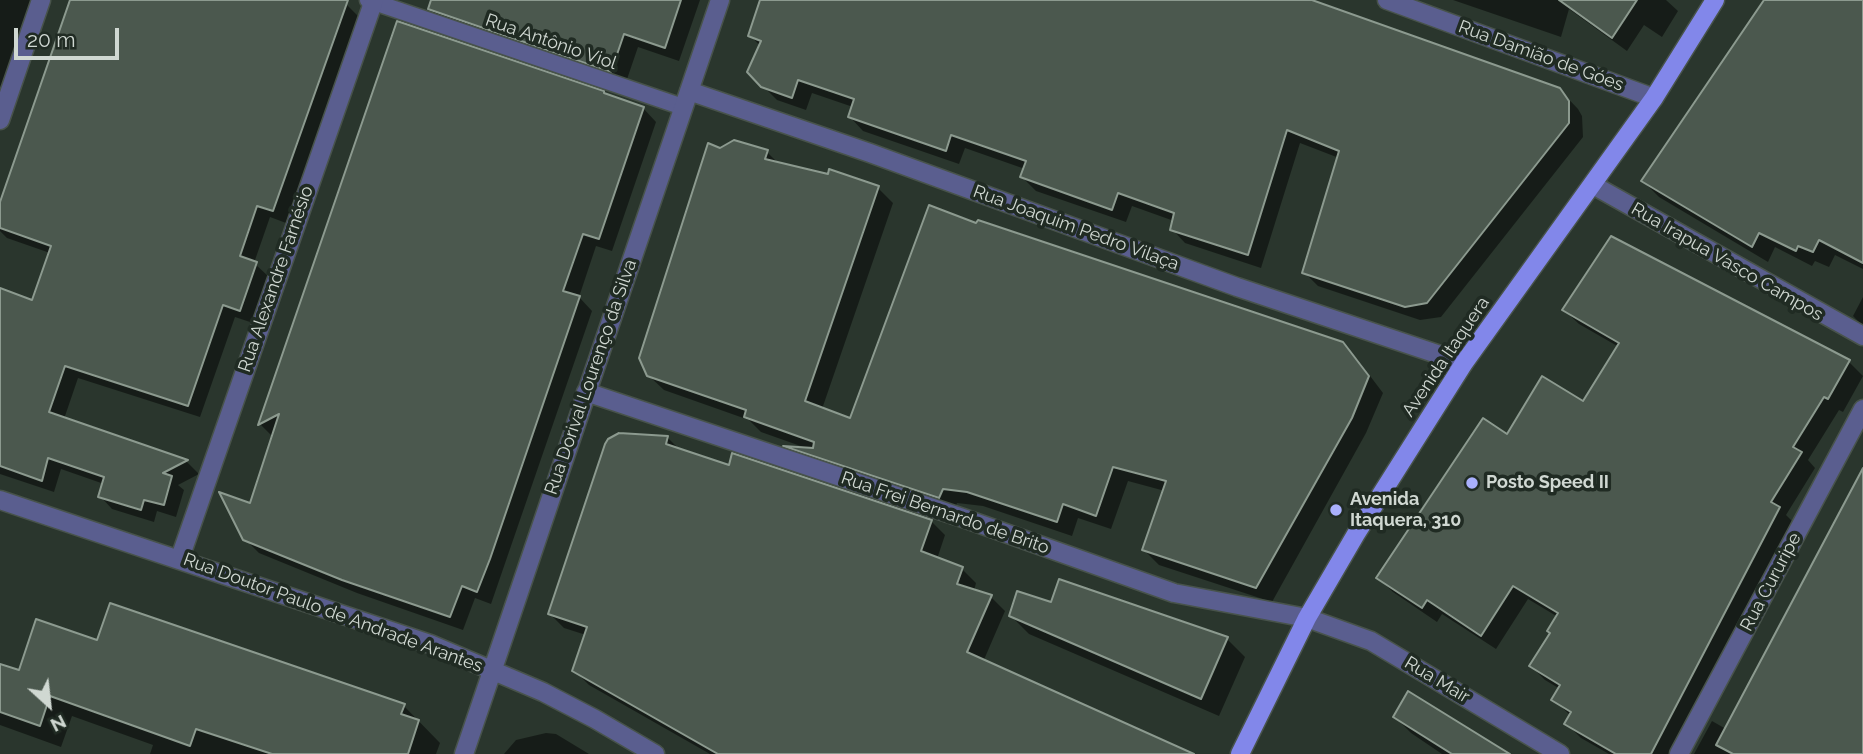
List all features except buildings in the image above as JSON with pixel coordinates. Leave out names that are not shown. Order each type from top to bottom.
[{"type":"main road","name":"Avenida Itaquera","points":[[1240,754],[1307,618],[1356,534],[1464,363],[1654,98],[1715,0]]},
{"type":"street","points":[[0,120],[41,0]]},
{"type":"street","name":"Rua Dorival Lourenço da Silva","points":[[464,754],[720,0]]},
{"type":"street","name":"Rua Damião de Góes","points":[[1387,0],[1654,98]]},
{"type":"street","name":"Rua Alexandre Farnésio","points":[[180,558],[372,1]]},
{"type":"street","name":"Rua Joaquim Pedro Vilaça","points":[[686,99],[870,153],[1237,287],[1464,363]]},
{"type":"street","name":"Rua Irapua Vasco Campos","points":[[1593,185],[1863,337]]},
{"type":"street","name":"Rua Frei Bernardo de Brito","points":[[586,392],[966,519],[1174,593],[1307,618]]},
{"type":"street","name":"Rua Cururipe","points":[[1679,754],[1863,409]]},
{"type":"street","name":"Rua Doutor Paulo de Andrade Arantes","points":[[0,500],[180,558],[430,644],[543,692],[596,719],[654,754]]},
{"type":"street","name":"Rua Mair","points":[[1307,618],[1371,641],[1560,754]]},
{"type":"lane","name":"Rua Antônio Viol","points":[[372,1],[686,99]]},
{"type":"place","name":"Posto Speed II","points":[[1472,483]]},
{"type":"place","name":"Avenida Itaquera, 310","points":[[1336,510]]}]
